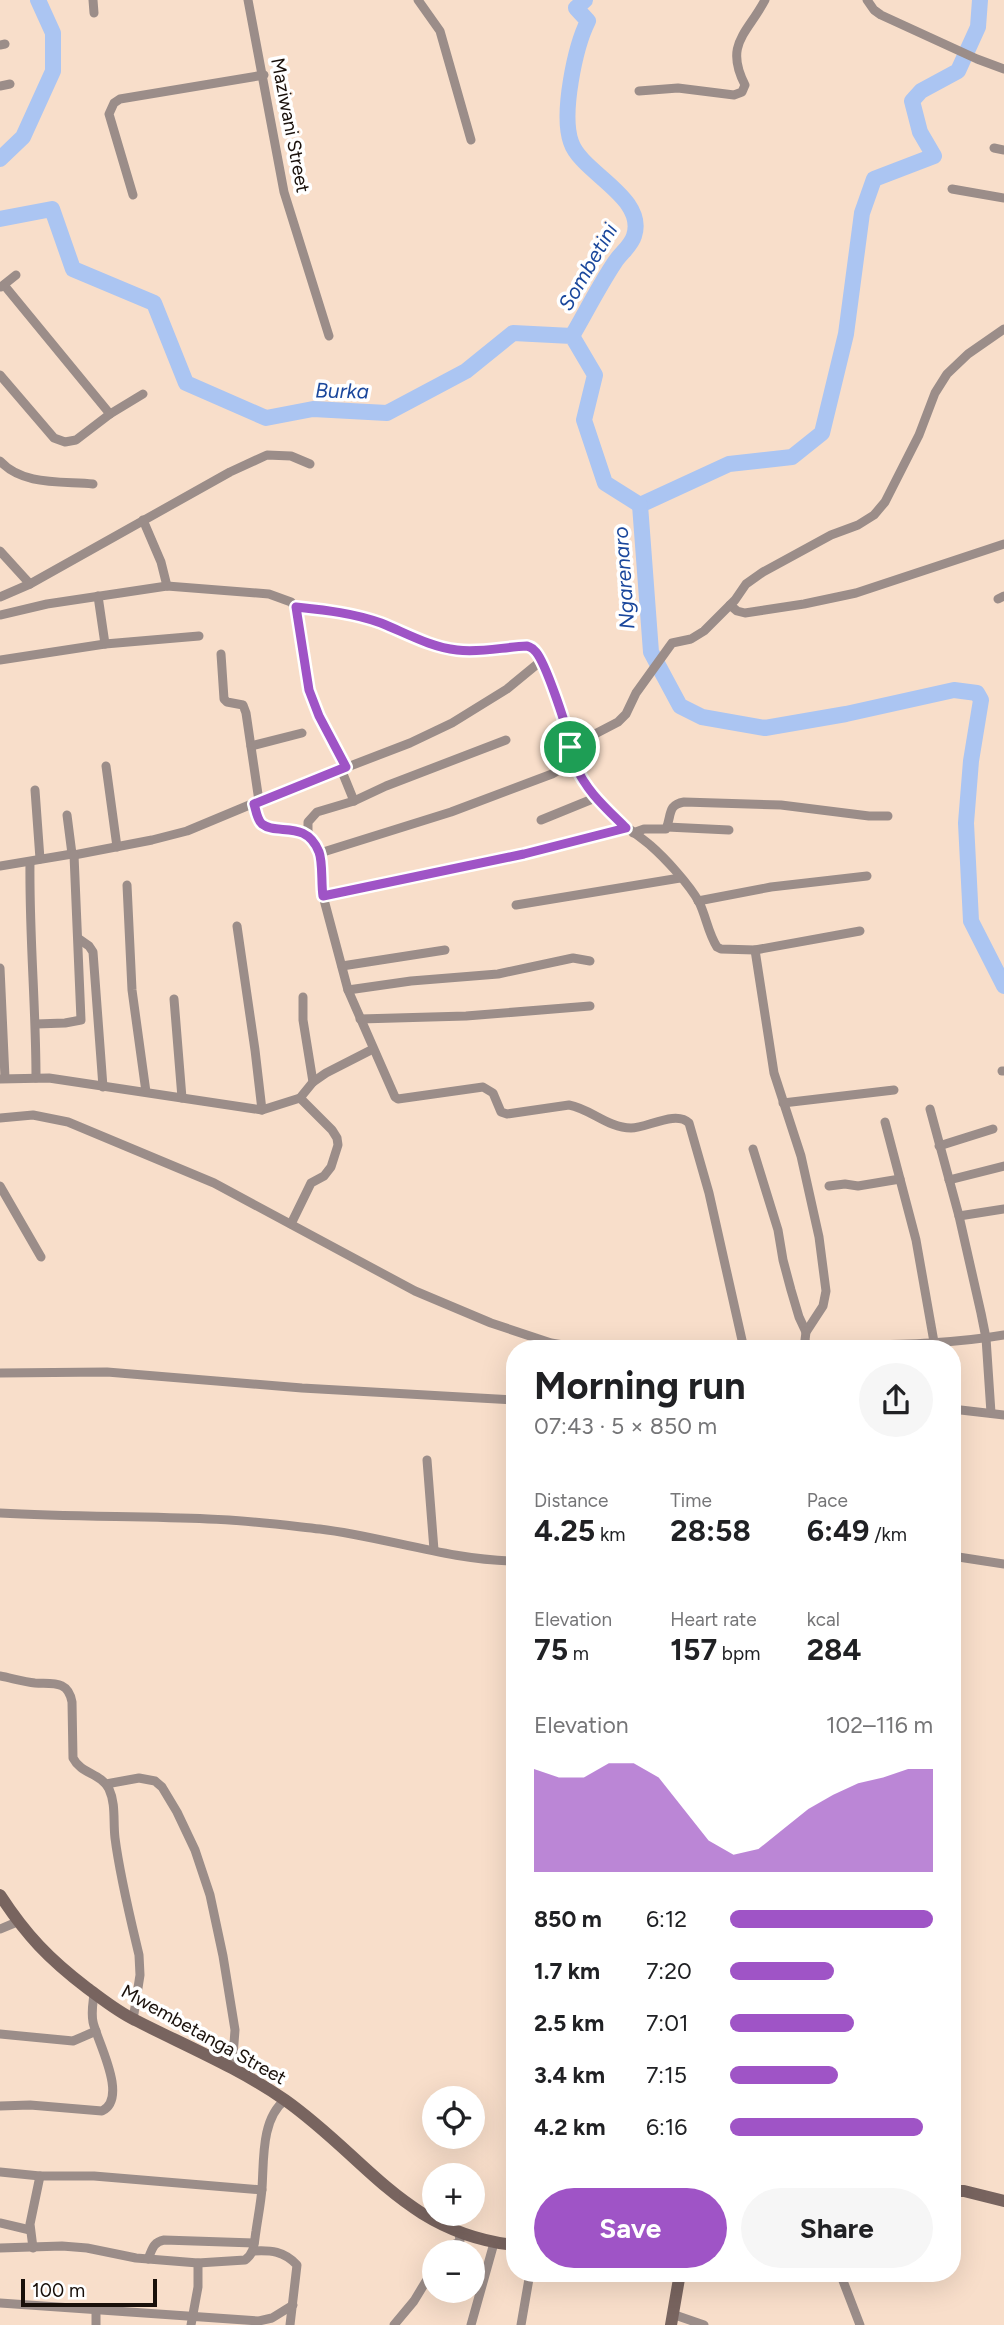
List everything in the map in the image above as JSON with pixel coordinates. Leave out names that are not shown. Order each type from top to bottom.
[{"type":"street","points":[[93,0],[94,13]]},
{"type":"street","name":"Maziwani Street","points":[[248,0],[284,192],[330,336]]},
{"type":"street","points":[[418,0],[432,17],[446,49],[471,140]]},
{"type":"street","points":[[639,91],[678,88],[734,94],[742,92],[745,85],[736,61],[737,46],[742,33],[765,0]]},
{"type":"street","points":[[867,0],[881,15],[1004,69]]},
{"type":"street","points":[[133,195],[109,114],[114,103],[120,99],[264,75]]},
{"type":"street","points":[[952,189],[1004,198]]},
{"type":"street","points":[[16,275],[2,287],[110,414]]},
{"type":"street","points":[[570,747],[618,722],[672,643],[691,639],[704,632],[746,584],[831,535],[858,525],[874,515],[885,502],[919,435],[935,393],[947,374],[978,346],[1004,329]]},
{"type":"street","points":[[0,375],[54,438],[60,441],[76,440],[110,414],[143,394]]},
{"type":"street","points":[[0,597],[30,584],[230,472],[267,455],[292,456],[310,464]]},
{"type":"street","points":[[0,461],[11,471],[28,478],[93,484]]},
{"type":"street","points":[[143,520],[167,586]]},
{"type":"street","points":[[730,605],[745,613],[826,600],[884,585],[1004,544]]},
{"type":"street","points":[[0,551],[30,584]]},
{"type":"street","points":[[0,615],[97,596],[167,586],[279,596],[296,607],[358,617],[455,650],[487,651],[527,646],[533,648],[541,661],[565,725],[573,762],[589,792],[651,846],[680,878],[698,901],[717,947],[755,950],[860,931]]},
{"type":"street","points":[[97,596],[105,644]]},
{"type":"street","points":[[296,607],[309,690],[344,768],[354,801]]},
{"type":"street","points":[[0,660],[105,644],[199,636]]},
{"type":"street","points":[[221,654],[224,699],[243,705],[260,822],[296,830],[308,837],[320,853],[323,896],[348,990],[392,1093],[398,1099],[483,1087],[493,1093],[501,1112],[507,1114],[569,1105],[579,1107],[613,1125],[631,1128],[676,1118],[684,1119],[689,1123],[709,1193],[742,1340]]},
{"type":"street","points":[[0,866],[117,847],[187,831],[410,743],[452,723],[507,689],[541,661]]},
{"type":"street","points":[[251,746],[302,733]]},
{"type":"street","points":[[308,837],[308,822],[317,812],[354,801],[506,740]]},
{"type":"street","points":[[320,853],[451,812],[552,774],[573,762]]},
{"type":"street","points":[[106,766],[117,847]]},
{"type":"street","points":[[35,790],[35,860],[29,925],[36,1024],[36,1078]]},
{"type":"street","points":[[541,820],[596,798]]},
{"type":"street","points":[[667,827],[672,807],[684,802],[780,805],[888,816]]},
{"type":"street","points":[[36,1024],[82,1020],[73,855],[67,815]]},
{"type":"street","points":[[323,896],[630,830],[659,830],[667,827],[729,830]]},
{"type":"street","points":[[698,901],[771,887],[866,876]]},
{"type":"street","points":[[516,905],[680,878]]},
{"type":"street","points":[[127,885],[132,990],[146,1092]]},
{"type":"street","points":[[237,926],[256,1050],[262,1110]]},
{"type":"street","points":[[79,939],[93,952],[103,1087]]},
{"type":"street","points":[[342,966],[445,950]]},
{"type":"street","points":[[755,950],[774,1073],[801,1156],[826,1291],[824,1306],[806,1332],[805,1340]]},
{"type":"street","points":[[348,990],[411,981],[498,974],[573,958],[590,961]]},
{"type":"street","points":[[0,968],[3,1078],[36,1078],[262,1110],[300,1098],[313,1082],[373,1048]]},
{"type":"street","points":[[303,997],[303,1020],[313,1082]]},
{"type":"street","points":[[174,999],[182,1098]]},
{"type":"street","points":[[360,1019],[466,1016],[590,1006]]},
{"type":"street","points":[[783,1102],[894,1090]]},
{"type":"street","points":[[291,1224],[311,1183],[328,1173],[338,1145],[332,1130],[300,1098]]},
{"type":"street","points":[[930,1109],[959,1216],[986,1338],[992,1413]]},
{"type":"street","points":[[0,1118],[33,1115],[68,1122],[214,1183],[415,1291],[491,1323],[542,1340]]},
{"type":"street","points":[[885,1122],[916,1240],[934,1340]]},
{"type":"street","points":[[939,1146],[993,1129]]},
{"type":"street","points":[[753,1149],[778,1230],[791,1290],[806,1332]]},
{"type":"street","points":[[949,1181],[1004,1166]]},
{"type":"street","points":[[830,1186],[858,1186],[900,1179]]},
{"type":"street","points":[[0,1186],[4,1202],[41,1257]]},
{"type":"street","points":[[959,1216],[1004,1209]]},
{"type":"street","points":[[960,1340],[1004,1335]]},
{"type":"street","points":[[0,1373],[107,1372],[302,1388],[506,1400]]},
{"type":"street","points":[[961,1410],[1004,1415]]},
{"type":"street","points":[[427,1460],[433,1549]]},
{"type":"street","points":[[0,1513],[210,1518],[324,1530],[433,1549],[473,1559],[506,1561]]},
{"type":"street","points":[[961,1557],[1004,1564]]},
{"type":"street","points":[[0,1676],[34,1683],[60,1684],[71,1693],[73,1758],[77,1766],[106,1784],[114,1807],[115,1838],[139,1955],[140,1975],[133,2020]]},
{"type":"street","points":[[106,1784],[139,1778],[155,1781],[162,1787],[177,1812],[195,1850],[210,1895],[223,1956],[236,2043],[232,2068]]},
{"type":"street","name":"Mwembetanga Street","points":[[0,1895],[17,1922],[39,1948],[94,1994],[133,2020],[232,2068],[285,2100],[371,2175],[422,2215],[459,2233],[506,2244]]},
{"type":"street","points":[[0,1929],[17,1922]]},
{"type":"street","points":[[0,2106],[30,2105],[102,2111],[107,2109],[111,2102],[111,2077],[96,2031],[92,2009],[94,1994]]},
{"type":"street","points":[[0,2034],[73,2041],[96,2031]]},
{"type":"street","points":[[0,2248],[62,2246],[148,2259],[198,2263],[240,2262],[249,2258],[254,2247],[269,2128],[275,2111],[285,2100]]},
{"type":"street","points":[[0,2172],[40,2176],[94,2176],[262,2190]]},
{"type":"street","points":[[33,2248],[30,2230],[40,2176]]},
{"type":"street","points":[[961,2191],[1004,2201]]},
{"type":"street","points":[[0,2223],[30,2230]]},
{"type":"street","points":[[459,2233],[460,2240]]},
{"type":"street","points":[[148,2259],[153,2246],[164,2240],[254,2247],[287,2256],[296,2265],[290,2325]]},
{"type":"street","points":[[471,2325],[494,2243]]},
{"type":"street","points":[[192,2321],[198,2287],[198,2263]]},
{"type":"street","points":[[521,2325],[528,2282]]},
{"type":"street","points":[[679,2282],[673,2320],[704,2325]]},
{"type":"street","points":[[843,2282],[860,2325]]},
{"type":"street","points":[[394,2325],[422,2289]]},
{"type":"street","points":[[0,2302],[96,2309],[192,2321],[259,2321],[272,2318],[293,2305]]},
{"type":"street","points":[[96,2309],[96,2325]]},
{"type":"waterway","name":"Burka","points":[[0,159],[23,137],[53,71],[53,33],[38,0]]},
{"type":"waterway","name":"Sombetini","points":[[572,336],[609,271],[633,240],[635,222],[631,209],[622,197],[577,153],[568,130],[571,81],[578,47],[588,21],[576,8],[585,0]]},
{"type":"waterway","name":"Ngarenaro","points":[[980,0],[978,27],[958,71],[921,91],[912,101],[920,132],[934,156],[874,179],[862,213],[846,334],[822,433],[792,457],[729,464],[640,505],[651,652],[680,706],[702,717],[765,728],[846,714],[954,690],[977,693],[981,700],[971,761],[966,823],[971,921],[1004,986]]},
{"type":"waterway","name":"Burka","points":[[0,219],[52,209],[73,269],[154,303],[186,383],[266,418],[313,409],[387,413],[466,371],[513,333],[572,336],[595,375],[584,420],[605,483],[640,505]]},
{"type":"route","points":[[296,607],[358,617],[455,650],[487,651],[527,646],[533,648],[541,661],[569,736],[570,747],[573,762],[589,792],[626,828],[524,854],[323,896],[320,853],[312,840],[296,830],[260,822],[254,804],[346,767],[319,716],[309,690],[296,607]]}]
